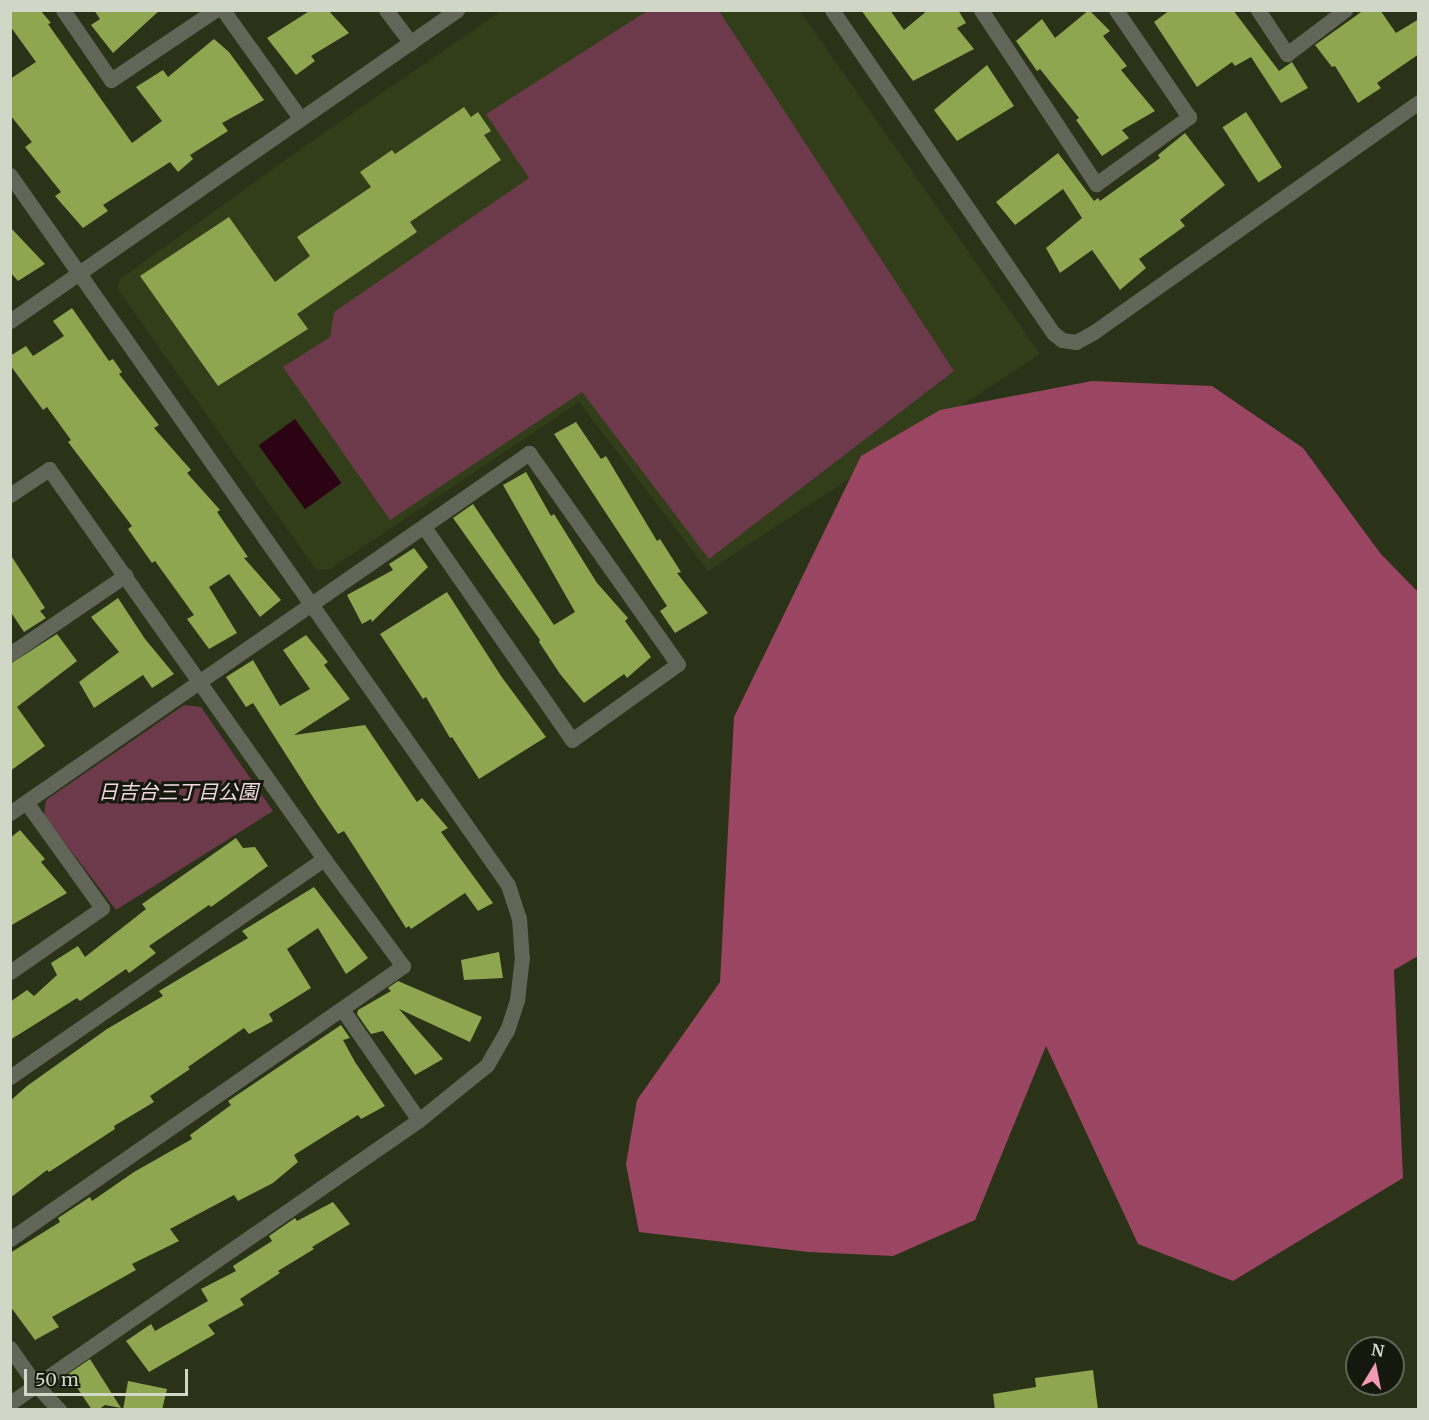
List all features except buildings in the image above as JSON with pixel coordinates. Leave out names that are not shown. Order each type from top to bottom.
[{"type":"street","points":[[63,10],[111,80],[215,10]]},
{"type":"street","points":[[223,10],[300,118]]},
{"type":"street","points":[[386,10],[411,43]]},
{"type":"street","points":[[10,321],[458,10]]},
{"type":"street","points":[[832,10],[1053,333],[1062,340],[1076,342],[1094,332],[1419,103]]},
{"type":"street","points":[[981,10],[1096,184],[1189,117],[1116,10]]},
{"type":"street","points":[[1258,10],[1287,54],[1345,10]]},
{"type":"street","points":[[10,175],[508,885],[519,918],[522,957],[517,1000],[507,1030],[487,1065],[419,1120],[10,1403]]},
{"type":"street","points":[[10,813],[529,453],[678,664],[572,740],[424,527]]},
{"type":"street","points":[[10,495],[49,469],[126,575],[324,859],[403,966],[10,1239]]},
{"type":"street","points":[[10,654],[126,575]]},
{"type":"street","points":[[10,972],[102,908],[26,802]]},
{"type":"street","points":[[10,1077],[324,859]]},
{"type":"street","points":[[342,1009],[419,1120]]},
{"type":"street","points":[[10,1348],[36,1385],[59,1410]]},
{"type":"shaded area","points":[[501,11],[800,11],[1040,354],[708,571],[579,402],[330,569],[316,570],[117,288],[120,279],[305,146]]},
{"type":"shaded area","points":[[1092,381],[1212,386],[1303,448],[1380,553],[1418,592],[1418,956],[1394,970],[1403,1178],[1233,1281],[1138,1244],[1046,1046],[975,1220],[893,1256],[808,1252],[639,1232],[626,1164],[637,1100],[720,982],[734,717],[861,456],[940,410]]},
{"type":"shaded area","points":[[295,419],[341,483],[305,509],[259,445]]},
{"type":"green space","points":[[647,11],[719,11],[954,371],[709,559],[582,392],[390,520],[283,367],[330,337],[334,312],[529,178],[486,114]]},
{"type":"green space","name":"日吉台三丁目公園","points":[[184,705],[201,707],[273,811],[116,910],[44,815],[46,800]]}]
